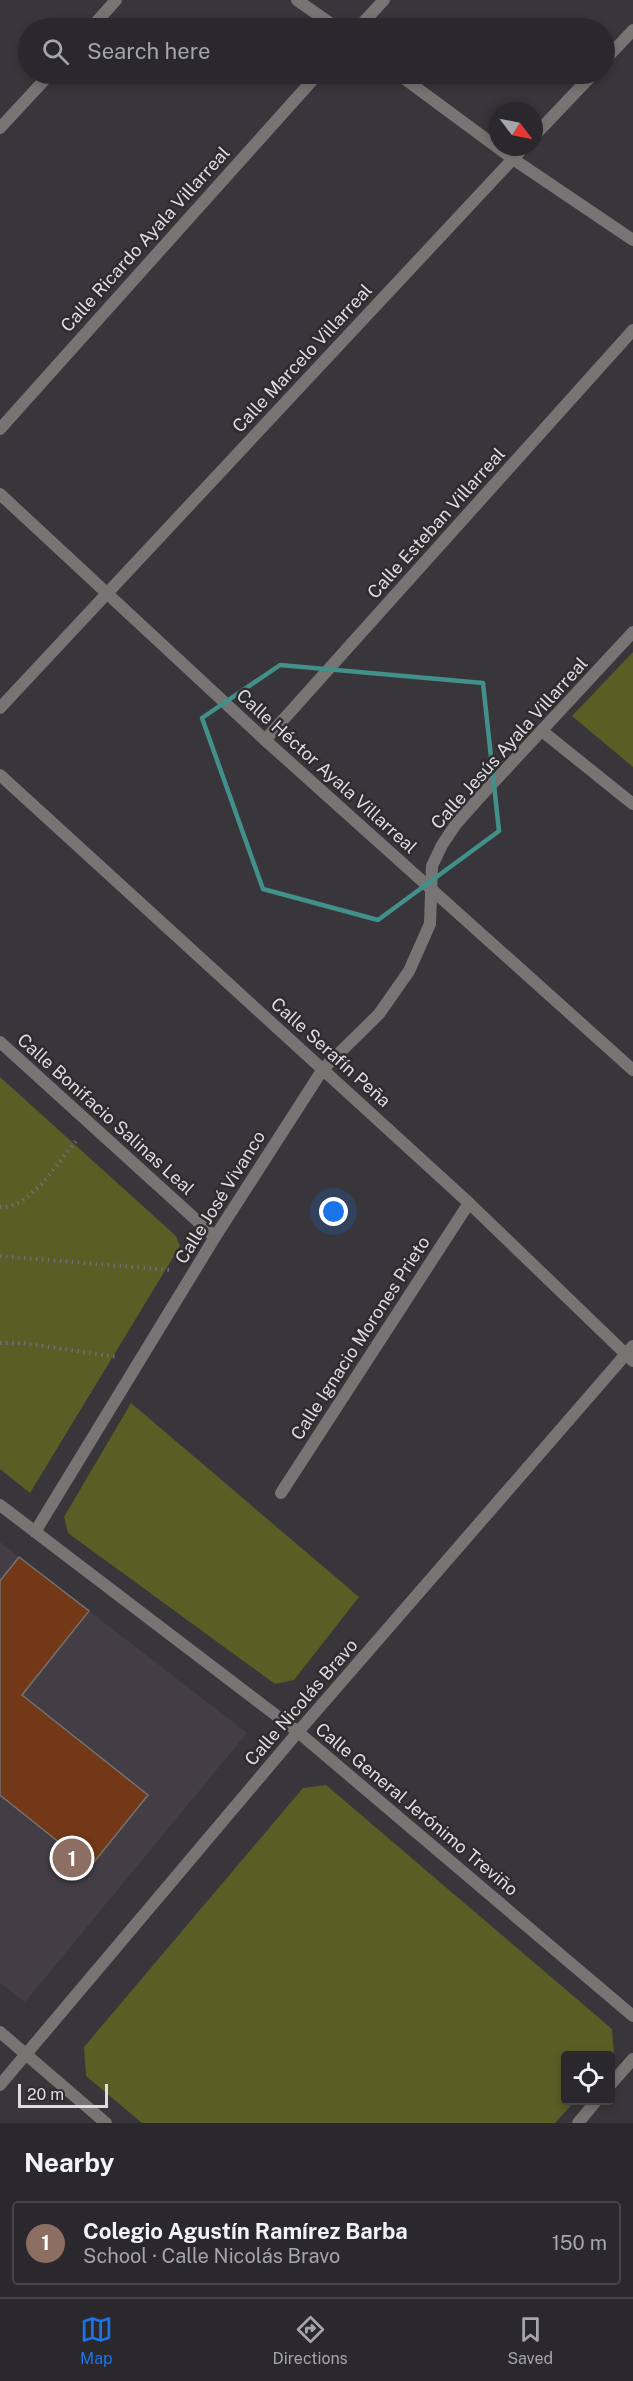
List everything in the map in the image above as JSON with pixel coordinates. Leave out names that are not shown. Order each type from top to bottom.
[{"type":"street","points":[[99,18],[116,0]]},
{"type":"street","points":[[297,0],[323,18]]},
{"type":"street","points":[[367,18],[384,0]]},
{"type":"street","points":[[615,49],[633,30]]},
{"type":"street","points":[[0,128],[41,84]]},
{"type":"street","name":"Calle Ricardo Ayala Villarreal","points":[[0,429],[309,84]]},
{"type":"street","points":[[412,84],[513,159],[633,240]]},
{"type":"street","points":[[543,127],[583,84]]},
{"type":"street","name":"Calle Marcelo Villarreal","points":[[0,708],[516,156]]},
{"type":"street","name":"Calle Esteban Villarreal","points":[[265,740],[633,330]]},
{"type":"street","name":"Calle Héctor Ayala Villarreal","points":[[0,494],[265,740],[633,1070]]},
{"type":"street","name":"Calle Jesús Ayala Villarreal","points":[[430,889],[432,866],[456,824],[633,632]]},
{"type":"street","points":[[542,731],[633,804]]},
{"type":"street","name":"Calle Serafín Peña","points":[[0,775],[631,1354]]},
{"type":"street","name":"Calle José Vivanco","points":[[35,1532],[215,1237],[323,1069],[379,1014],[409,971],[430,924],[430,889]]},
{"type":"street","name":"Calle Bonifacio Salinas Leal","points":[[0,1042],[215,1237]]},
{"type":"street","name":"Calle Ignacio Morones Prieto","points":[[281,1493],[469,1203]]},
{"type":"street","name":"Calle Nicolás Bravo","points":[[0,2085],[298,1732],[631,1354]]},
{"type":"street","name":"Calle General Jerónimo Treviño","points":[[0,1505],[298,1732],[633,2016]]},
{"type":"street","points":[[0,2032],[106,2123]]},
{"type":"street","points":[[615,2079],[633,2059]]},
{"type":"street","points":[[578,2123],[593,2105]]},
{"type":"path","points":[[0,1208],[14,1206],[27,1199],[76,1141]]},
{"type":"path","points":[[0,1256],[171,1270]]},
{"type":"path","points":[[0,1343],[23,1343],[117,1357]]},
{"type":"highlighted area","points":[[280,665],[483,683],[499,831],[378,920],[263,889],[202,718]]},
{"type":"shaded area","points":[[0,1542],[247,1733],[25,2002],[0,1983]]},
{"type":"green space","points":[[633,652],[633,767],[572,716]]},
{"type":"green space","points":[[0,1077],[176,1236],[180,1246],[30,1493],[0,1469]]},
{"type":"green space","points":[[131,1403],[359,1597],[294,1680],[275,1684],[68,1533],[64,1517]]},
{"type":"green space","points":[[326,1785],[612,2029],[614,2051],[561,2051],[561,2105],[571,2105],[555,2123],[142,2123],[86,2076],[84,2047],[303,1788]]},
{"type":"building","points":[[19,1557],[89,1611],[22,1695],[148,1795],[90,1867],[0,1795],[0,1581]]},
{"type":"place","name":"Colegio Agustín Ramírez Barba","points":[[72,1858]]}]
